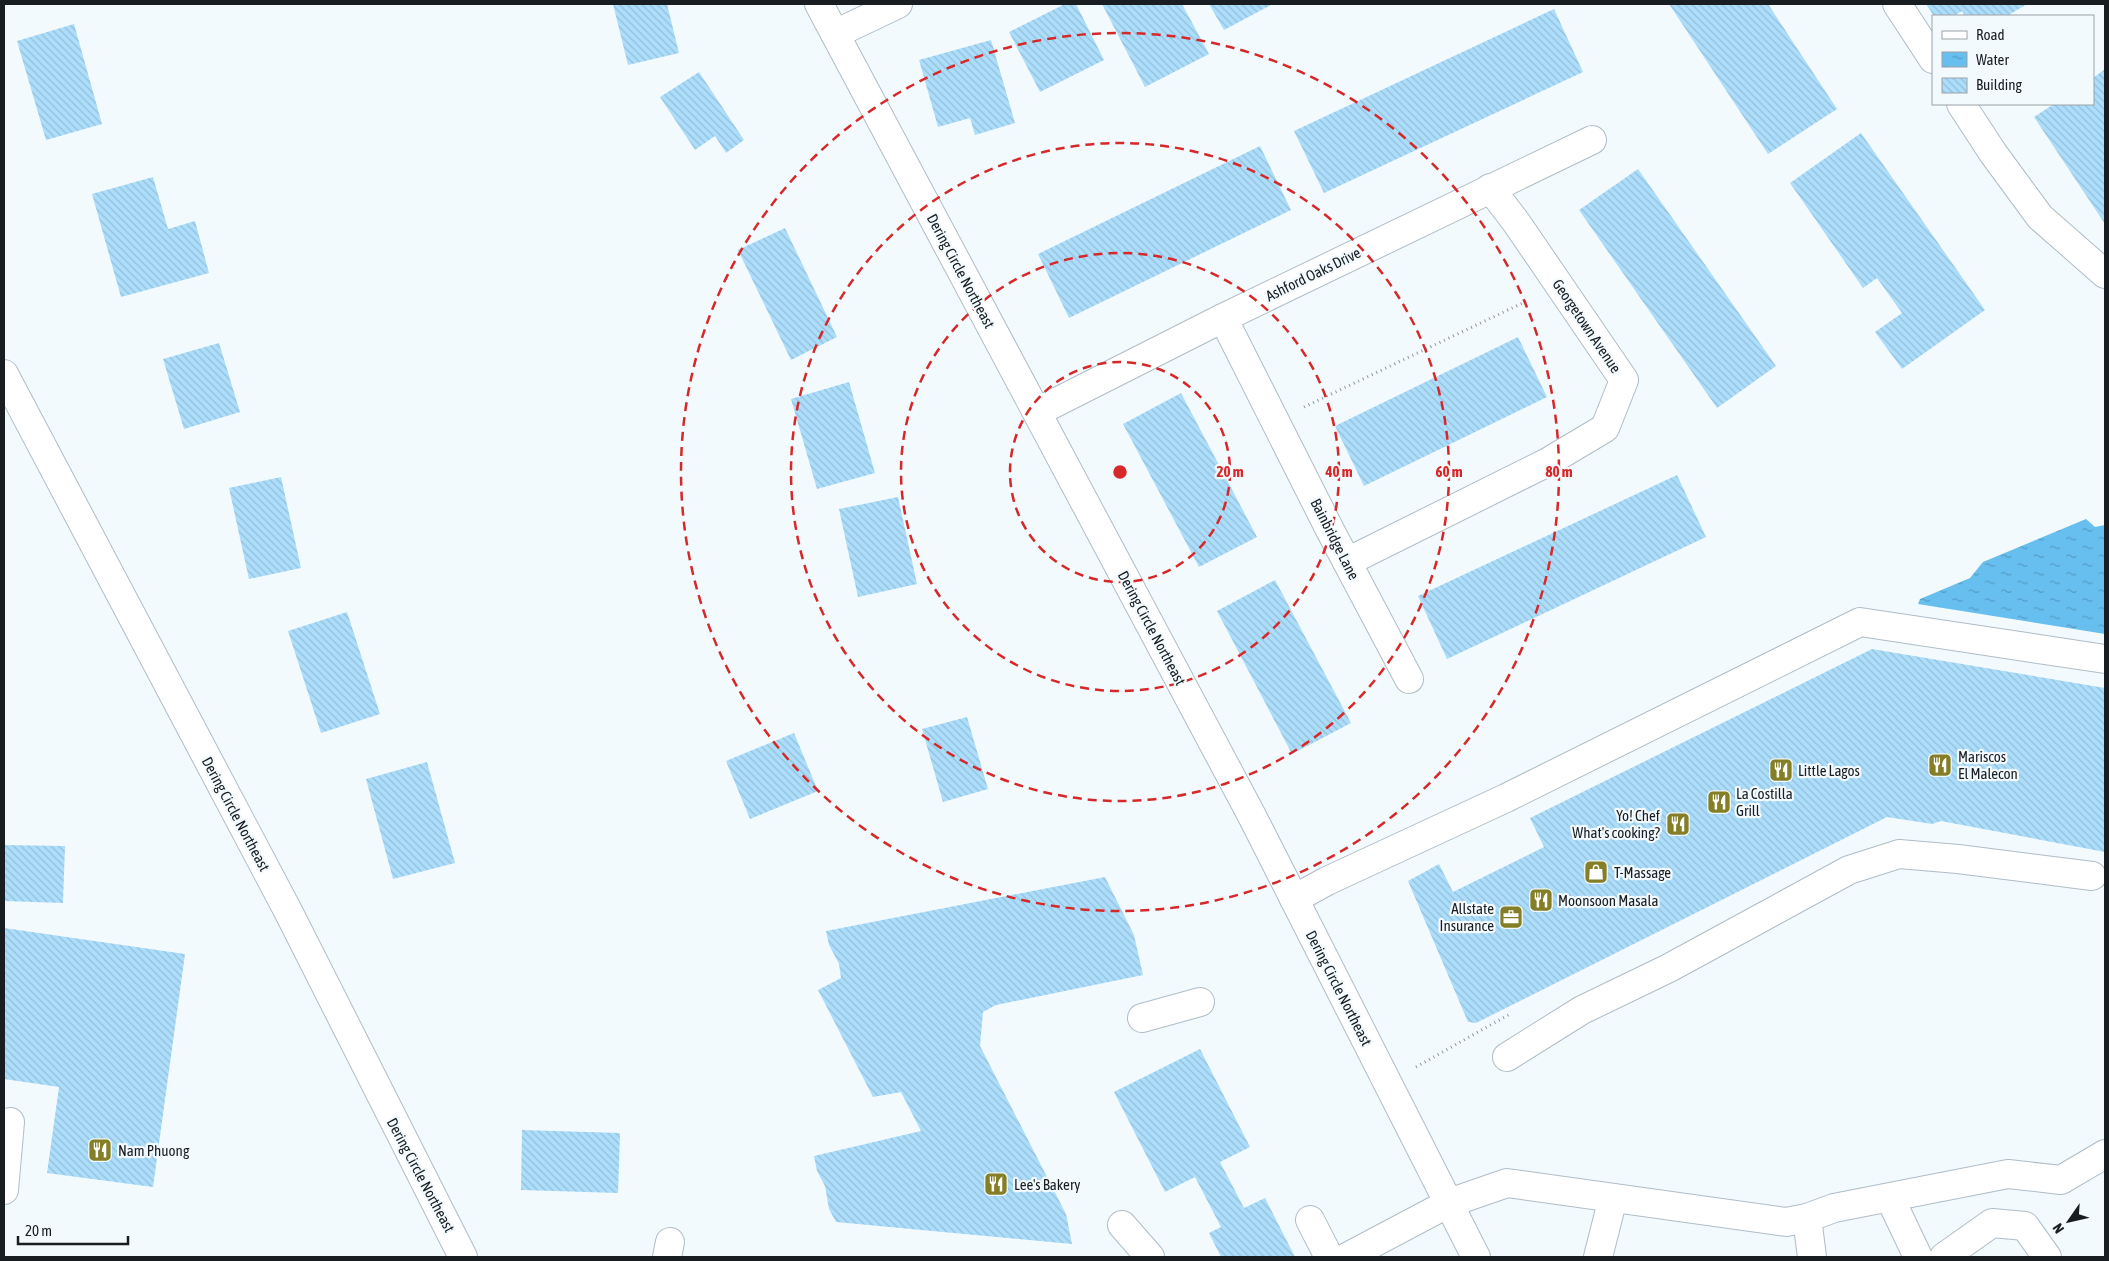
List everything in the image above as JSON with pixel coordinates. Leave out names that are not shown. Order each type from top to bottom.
[{"type":"street","name":"Dering Circle Northeast","points":[[819,4],[1252,816],[1476,1257]]},
{"type":"street","points":[[835,34],[898,4]]},
{"type":"street","points":[[1897,4],[1932,58]]},
{"type":"street","points":[[1962,105],[1993,153],[2040,217],[2105,274]]},
{"type":"street","name":"Ashford Oaks Drive","points":[[1037,412],[1223,318],[1592,140]]},
{"type":"street","name":"Georgetown Avenue","points":[[1347,562],[1548,462],[1606,428],[1624,380],[1516,222],[1490,188]]},
{"type":"street","name":"Bainbridge Lane","points":[[1223,318],[1347,562],[1409,679]]},
{"type":"street","name":"Dering Circle Northeast","points":[[4,374],[288,911],[463,1257]]},
{"type":"street","points":[[1294,899],[1327,881],[1506,798],[1860,622],[2105,659]]},
{"type":"street","points":[[1507,1057],[1582,1010],[1669,968],[1849,870],[1899,854],[1958,859],[2092,876]]},
{"type":"street","points":[[1142,1018],[1200,1002]]},
{"type":"street","points":[[4,1190],[10,1122]]},
{"type":"street","points":[[1346,1257],[1449,1203],[1507,1183],[1786,1222],[1807,1218],[1834,1208],[2008,1174],[2062,1180],[2105,1154]]},
{"type":"street","points":[[1598,1257],[1613,1198]]},
{"type":"street","points":[[1890,1198],[1918,1257]]},
{"type":"street","points":[[1807,1218],[1812,1257]]},
{"type":"street","points":[[1310,1220],[1329,1257]]},
{"type":"street","points":[[1944,1257],[1992,1223],[2025,1226],[2047,1257]]},
{"type":"street","points":[[1122,1225],[1150,1257]]},
{"type":"path","points":[[1303,408],[1532,299]]},
{"type":"path","points":[[1416,1067],[1439,1054]]},
{"type":"water","points":[[2086,519],[2095,527],[2105,525],[2105,634],[1918,604],[1920,599],[1970,578],[1983,562]]},
{"type":"building","points":[[613,4],[667,4],[679,53],[628,65]]},
{"type":"building","points":[[1065,4],[1076,4],[1104,60],[1040,92],[1009,32]]},
{"type":"building","points":[[1102,4],[1182,4],[1209,54],[1145,87]]},
{"type":"building","points":[[1209,4],[1273,4],[1224,30]]},
{"type":"building","points":[[1669,4],[1768,4],[1837,109],[1768,154]]},
{"type":"building","points":[[1926,4],[2027,4],[2009,15],[1964,15],[1962,11],[1956,15],[1933,15]]},
{"type":"building","points":[[1554,9],[1583,72],[1324,193],[1294,131]]},
{"type":"building","points":[[74,24],[102,124],[46,140],[17,41]]},
{"type":"building","points":[[991,40],[1015,123],[975,135],[970,118],[938,127],[919,60]]},
{"type":"building","points":[[2105,69],[2105,224],[2034,117],[2052,105],[2094,105],[2094,77]]},
{"type":"building","points":[[699,72],[744,140],[726,153],[715,136],[695,150],[660,97]]},
{"type":"building","points":[[1861,133],[1985,310],[1902,369],[1875,332],[1902,313],[1877,278],[1863,288],[1790,183]]},
{"type":"building","points":[[1260,146],[1291,210],[1069,318],[1038,254]]},
{"type":"building","points":[[1638,169],[1776,366],[1717,408],[1579,210]]},
{"type":"building","points":[[153,177],[168,229],[195,221],[209,273],[121,297],[92,194]]},
{"type":"building","points":[[785,228],[837,337],[791,360],[738,250]]},
{"type":"building","points":[[1518,337],[1547,397],[1364,486],[1335,426]]},
{"type":"building","points":[[219,343],[240,412],[184,429],[163,359]]},
{"type":"building","points":[[849,382],[875,473],[817,489],[791,399]]},
{"type":"building","points":[[1181,393],[1257,537],[1199,567],[1123,424]]},
{"type":"building","points":[[1677,475],[1706,537],[1447,659],[1418,596]]},
{"type":"building","points":[[281,477],[301,568],[249,579],[229,488]]},
{"type":"building","points":[[898,497],[917,584],[858,597],[839,509]]},
{"type":"building","points":[[1275,580],[1351,723],[1292,754],[1217,611]]},
{"type":"building","points":[[347,612],[380,714],[321,733],[288,631]]},
{"type":"building","points":[[1872,649],[2105,688],[2105,852],[1941,821],[1932,824],[1887,817],[1476,1023],[1468,1022],[1408,881],[1439,864],[1453,892],[1544,847],[1530,818]]},
{"type":"building","points":[[967,717],[988,789],[943,802],[922,729]]},
{"type":"building","points":[[794,733],[818,791],[750,819],[726,761]]},
{"type":"building","points":[[427,762],[455,863],[393,879],[366,779]]},
{"type":"building","points":[[4,845],[65,846],[63,903],[4,901]]},
{"type":"building","points":[[1105,877],[1134,935],[1143,975],[996,1005],[983,1012],[980,1046],[1066,1214],[1072,1244],[836,1222],[829,1209],[825,1186],[817,1171],[814,1156],[921,1131],[901,1092],[873,1097],[818,990],[841,978],[839,964],[829,945],[826,931]]},
{"type":"building","points":[[4,928],[185,954],[153,1187],[47,1173],[59,1087],[4,1079]]},
{"type":"building","points":[[1200,1049],[1250,1147],[1220,1162],[1244,1208],[1265,1198],[1295,1257],[1221,1257],[1209,1233],[1221,1227],[1195,1177],[1165,1192],[1114,1092]]},
{"type":"building","points":[[522,1130],[620,1133],[618,1193],[521,1190]]},
{"type":"place","name":"Mariscos El Malecon","points":[[1940,765]]},
{"type":"place","name":"Little Lagos","points":[[1781,770]]},
{"type":"place","name":"La Costilla Grill","points":[[1719,802]]},
{"type":"place","name":"Yo! Chef What's cooking?","points":[[1678,824]]},
{"type":"place","name":"T-Massage","points":[[1596,872]]},
{"type":"place","name":"Moonsoon Masala","points":[[1541,900]]},
{"type":"place","name":"Allstate Insurance","points":[[1511,917]]},
{"type":"place","name":"Nam Phuong","points":[[100,1150]]},
{"type":"place","name":"Lee's Bakery","points":[[996,1184]]}]
